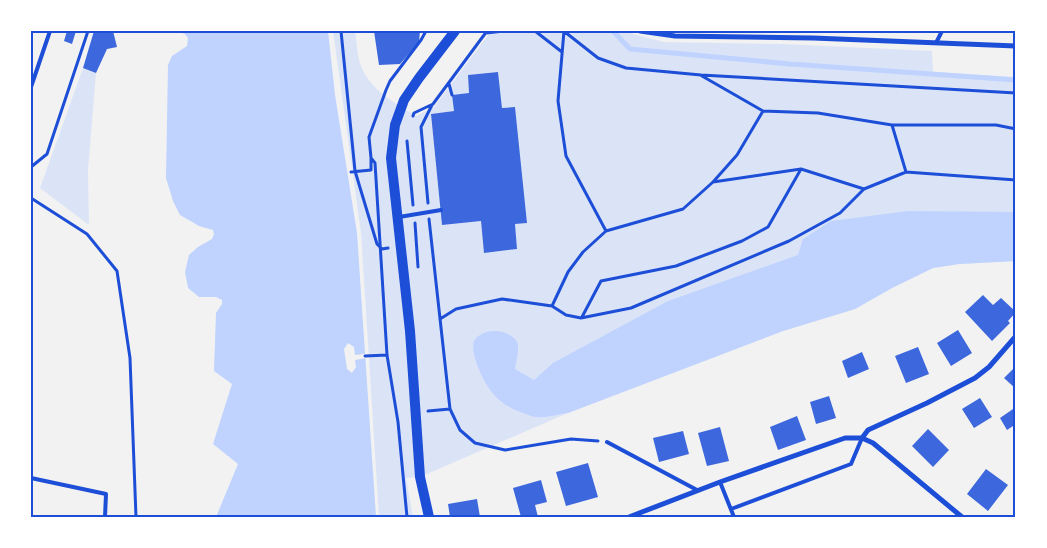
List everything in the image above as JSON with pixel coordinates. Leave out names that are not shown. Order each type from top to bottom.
[{"type":"main road","points":[[429,517],[420,477],[410,331],[391,158],[395,125],[404,100],[455,31]]},
{"type":"street","points":[[640,31],[675,36],[796,38],[1016,46]]},
{"type":"street","points":[[862,438],[868,430],[927,403],[975,378],[989,367],[1016,336]]},
{"type":"street","points":[[629,517],[698,490],[845,438],[862,438],[873,443],[962,517]]},
{"type":"lane","points":[[31,87],[50,31]]},
{"type":"lane","points":[[936,43],[942,31]]},
{"type":"lane","points":[[397,217],[441,210]]},
{"type":"lane","points":[[731,509],[851,464],[862,438]]},
{"type":"lane","points":[[607,442],[698,490]]},
{"type":"lane","points":[[31,478],[106,494],[104,517]]},
{"type":"lane","points":[[720,482],[734,517]]},
{"type":"path","points":[[31,167],[47,154],[88,31]]},
{"type":"path","points":[[341,31],[353,172],[377,244],[382,248],[416,245]]},
{"type":"path","points":[[504,31],[486,32],[433,104],[421,127],[450,409],[460,430],[475,443],[504,450],[571,439],[607,442]]},
{"type":"path","points":[[536,31],[562,52]]},
{"type":"path","points":[[564,32],[558,101],[566,156],[606,231]]},
{"type":"path","points":[[564,32],[598,58],[626,68],[700,75],[1016,93]]},
{"type":"path","points":[[700,75],[762,111],[818,112],[892,125],[996,124],[1016,129]]},
{"type":"path","points":[[449,84],[452,95]]},
{"type":"path","points":[[411,122],[414,113],[433,104]]},
{"type":"path","points":[[552,306],[568,272],[583,252],[606,231],[683,208],[713,182],[737,155],[762,111]]},
{"type":"path","points":[[892,125],[906,172]]},
{"type":"path","points":[[407,139],[418,274]]},
{"type":"path","points":[[353,172],[371,170],[370,158]]},
{"type":"path","points":[[713,182],[801,169],[864,189]]},
{"type":"path","points":[[581,318],[601,281],[676,266],[742,241],[768,227],[801,169]]},
{"type":"path","points":[[440,319],[456,309],[502,299],[552,306],[566,315],[581,318],[631,308],[789,241],[840,212],[864,189],[906,172],[1016,180]]},
{"type":"path","points":[[31,198],[87,234],[116,271],[130,358],[136,517]]},
{"type":"path","points":[[382,248],[387,354],[398,422],[406,517]]},
{"type":"path","points":[[365,356],[387,354]]},
{"type":"path","points":[[427,420],[427,411],[450,409]]},
{"type":"shaded area","points":[[333,31],[355,31],[360,62],[370,82],[384,95],[416,116],[434,107],[491,31],[631,31],[633,34],[664,42],[783,44],[932,51],[933,72],[1016,77],[1016,261],[959,264],[933,268],[855,309],[783,331],[568,413],[420,477],[406,478],[413,517],[379,517],[361,233]],"holes":[[[498,72],[502,108],[515,107],[527,223],[515,224],[517,249],[484,253],[481,221],[442,225],[431,114],[454,111],[452,95],[469,93],[468,75]]]},
{"type":"shaded area","points":[[83,68],[96,73],[88,170],[89,225],[40,188]]},
{"type":"water","points":[[175,31],[328,31],[335,95],[357,233],[376,517],[216,517],[238,464],[213,444],[232,384],[214,371],[216,313],[222,304],[222,300],[216,297],[199,297],[188,288],[185,272],[189,255],[212,239],[213,230],[199,226],[180,215],[173,201],[166,178],[168,65],[172,56],[187,46],[188,38],[185,34]]},
{"type":"water","points":[[908,211],[1016,212],[1016,261],[959,264],[933,268],[855,309],[783,331],[568,413],[536,417],[509,407],[491,391],[478,367],[473,351],[474,341],[478,336],[489,331],[502,332],[513,337],[517,342],[518,352],[515,369],[534,380],[553,363],[668,301],[798,255],[803,239],[831,221]]},
{"type":"pier","points":[[348,343],[354,347],[355,355],[365,354],[366,358],[355,360],[356,367],[352,373],[347,369],[344,349]]},
{"type":"building","points":[[67,31],[76,31],[72,44],[64,41]]},
{"type":"building","points":[[94,31],[113,31],[117,47],[107,49],[96,73],[83,68]]},
{"type":"building","points":[[374,31],[420,31],[419,42],[400,64],[379,65]]},
{"type":"building","points":[[498,72],[502,108],[515,107],[527,223],[515,224],[517,249],[484,253],[481,221],[442,225],[431,114],[454,111],[452,95],[469,93],[468,75]]},
{"type":"building","points":[[983,295],[993,305],[1001,298],[1016,312],[1008,321],[1010,323],[992,341],[965,312]]},
{"type":"building","points":[[958,330],[972,353],[951,366],[937,343]]},
{"type":"building","points":[[918,347],[929,374],[906,383],[895,356]]},
{"type":"building","points":[[862,352],[869,369],[848,378],[842,361]]},
{"type":"building","points":[[1016,366],[1016,389],[1004,378]]},
{"type":"building","points":[[829,396],[836,418],[816,424],[810,402]]},
{"type":"building","points":[[980,398],[992,417],[974,428],[962,409]]},
{"type":"building","points":[[1013,409],[1016,413],[1016,424],[1007,430],[1000,418]]},
{"type":"building","points":[[797,416],[806,440],[778,450],[770,427]]},
{"type":"building","points":[[720,427],[729,461],[707,466],[698,433]]},
{"type":"building","points":[[928,429],[949,450],[933,467],[912,446]]},
{"type":"building","points":[[683,431],[689,454],[659,462],[653,438]]},
{"type":"building","points":[[588,463],[598,497],[566,506],[556,472]]},
{"type":"building","points":[[986,469],[1008,485],[988,511],[967,494]]},
{"type":"building","points":[[541,480],[547,502],[535,505],[538,517],[521,517],[513,488]]},
{"type":"building","points":[[477,499],[480,517],[450,517],[448,504]]},
{"type":"waterway","points":[[613,31],[630,49],[790,64],[1016,80]]}]
